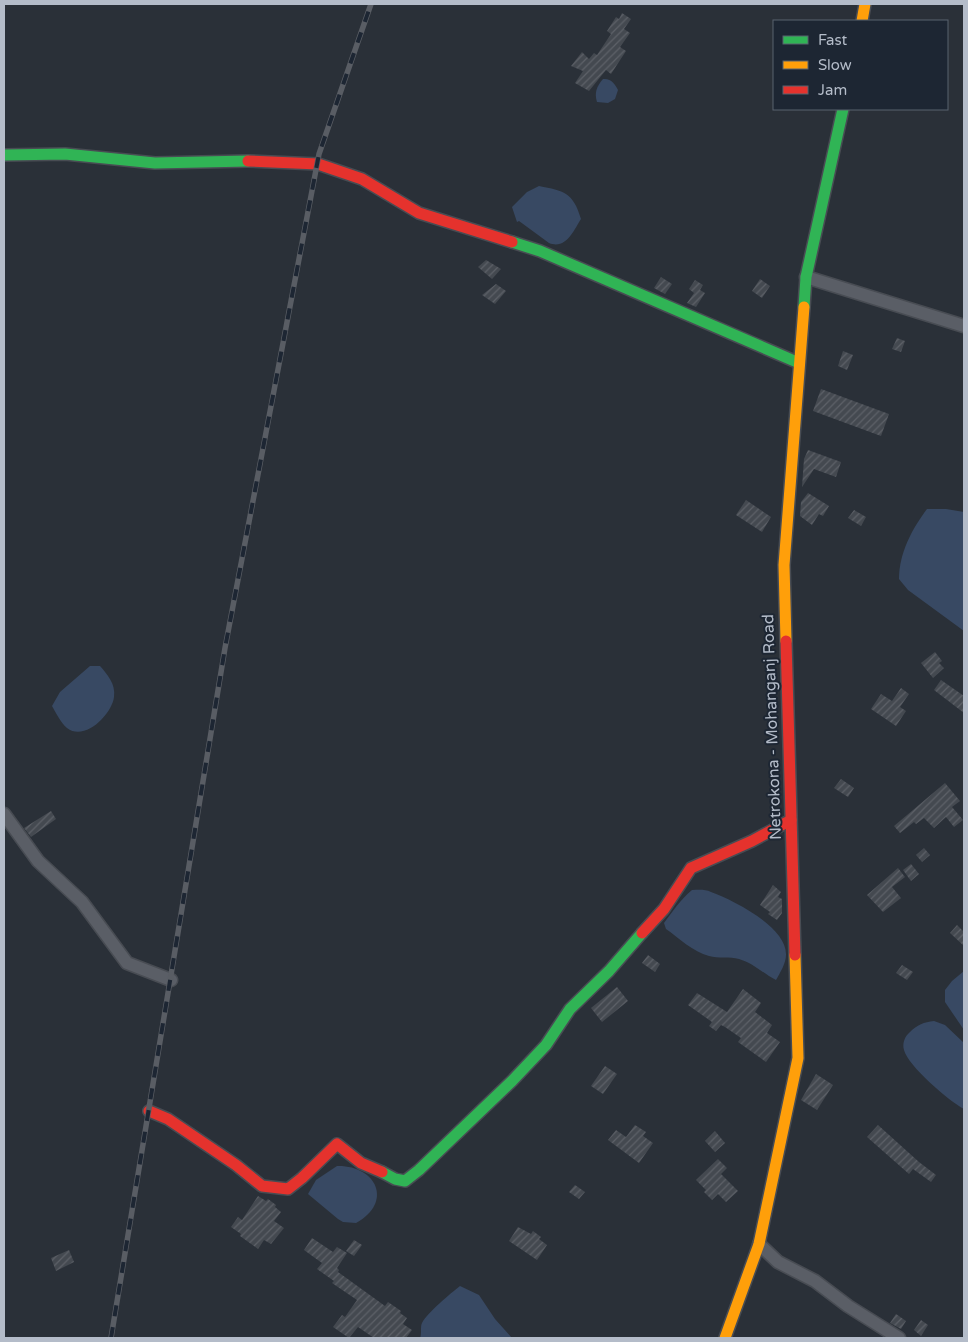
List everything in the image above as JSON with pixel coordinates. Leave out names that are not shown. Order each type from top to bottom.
[{"type":"street","points":[[862,20],[866,4]]},
{"type":"street","name":"Netrokona - Mohanganj Road","points":[[725,1338],[759,1244],[798,1058],[784,565],[806,277],[842,110]]},
{"type":"street","points":[[4,155],[65,154],[155,163],[266,161],[318,164],[362,179],[419,213],[540,251],[799,363]]},
{"type":"street","points":[[806,277],[964,326]]},
{"type":"street","points":[[4,814],[38,861],[82,902],[128,963],[171,980]]},
{"type":"street","points":[[149,1112],[168,1119],[236,1165],[262,1186],[288,1189],[337,1144],[360,1164],[404,1181],[419,1170],[512,1081],[546,1045],[570,1009],[615,965],[664,909],[690,868],[752,841],[791,820]]},
{"type":"street","points":[[759,1244],[778,1262],[815,1281],[848,1306],[899,1338]]},
{"type":"water","points":[[603,79],[610,80],[618,90],[615,99],[608,103],[597,102],[596,98],[597,89]]},
{"type":"water","points":[[539,186],[555,189],[566,194],[575,203],[578,210],[581,219],[569,238],[560,244],[549,243],[519,221],[517,222],[512,207],[527,192]]},
{"type":"water","points":[[927,509],[946,509],[964,512],[964,631],[908,590],[899,579],[901,560],[907,542]]},
{"type":"water","points":[[90,666],[100,666],[105,672],[114,688],[114,697],[108,711],[96,724],[89,729],[74,731],[65,726],[52,706],[60,692]]},
{"type":"water","points":[[692,890],[709,891],[732,901],[757,916],[778,934],[784,945],[786,958],[776,980],[744,961],[703,954],[666,929],[664,923]]},
{"type":"water","points":[[964,971],[964,1030],[945,1002],[945,990]]},
{"type":"water","points":[[934,1021],[945,1025],[964,1043],[964,1109],[939,1091],[921,1074],[907,1057],[904,1050],[905,1038],[915,1027]]},
{"type":"water","points":[[337,1166],[351,1167],[362,1172],[370,1178],[375,1186],[377,1195],[375,1205],[368,1214],[356,1223],[343,1222],[338,1219],[308,1194],[316,1180]]},
{"type":"water","points":[[460,1286],[479,1295],[495,1319],[512,1338],[420,1338],[421,1325],[425,1319]]},
{"type":"building","points":[[622,13],[631,19],[624,29],[630,33],[620,47],[626,51],[611,74],[606,70],[589,91],[575,83],[583,71],[571,66],[582,52],[589,59],[594,53],[597,55],[611,34],[607,31],[616,17],[619,19]]},
{"type":"building","points":[[486,260],[501,269],[492,279],[478,267]]},
{"type":"building","points":[[661,277],[672,284],[665,294],[654,288]]},
{"type":"building","points":[[760,279],[770,286],[762,298],[752,291]]},
{"type":"building","points":[[695,280],[703,285],[700,290],[705,293],[696,307],[687,303],[694,293],[689,289]]},
{"type":"building","points":[[496,284],[506,291],[495,304],[482,295]]},
{"type":"building","points":[[897,338],[905,341],[901,352],[892,349]]},
{"type":"building","points":[[843,351],[853,355],[847,370],[838,366]]},
{"type":"building","points":[[821,389],[889,414],[881,436],[813,411]]},
{"type":"building","points":[[808,450],[841,462],[836,477],[814,469],[802,487],[804,459]]},
{"type":"building","points":[[808,493],[829,506],[823,516],[819,514],[812,525],[800,516],[801,502]]},
{"type":"building","points":[[746,500],[771,517],[762,532],[736,515]]},
{"type":"building","points":[[854,510],[866,517],[861,526],[848,518]]},
{"type":"building","points":[[935,652],[942,661],[939,663],[944,668],[933,678],[921,663]]},
{"type":"building","points":[[941,680],[964,696],[964,713],[934,690]]},
{"type":"building","points":[[901,688],[909,694],[900,707],[906,711],[896,726],[871,709],[881,694],[892,701]]},
{"type":"building","points":[[841,779],[854,788],[848,797],[834,788]]},
{"type":"building","points":[[945,783],[960,801],[952,807],[963,820],[954,827],[946,817],[934,828],[924,818],[916,824],[914,822],[900,833],[894,826]]},
{"type":"building","points":[[51,811],[56,819],[31,837],[24,828]]},
{"type":"building","points":[[924,848],[930,855],[922,862],[916,855]]},
{"type":"building","points":[[911,864],[919,874],[911,881],[903,870]]},
{"type":"building","points":[[898,868],[905,877],[892,887],[901,898],[883,912],[867,895]]},
{"type":"building","points":[[773,885],[781,892],[778,897],[782,899],[782,913],[777,920],[760,905]]},
{"type":"building","points":[[957,925],[964,932],[964,946],[950,933]]},
{"type":"building","points":[[648,955],[660,964],[655,972],[642,963]]},
{"type":"building","points":[[902,965],[913,972],[907,980],[896,973]]},
{"type":"building","points":[[617,987],[628,1001],[602,1022],[591,1008]]},
{"type":"building","points":[[743,989],[761,1003],[755,1012],[772,1025],[767,1033],[780,1042],[766,1062],[738,1042],[741,1038],[721,1025],[716,1031],[709,1026],[712,1022],[688,1005],[697,993],[727,1012]]},
{"type":"building","points":[[605,1066],[617,1074],[603,1094],[591,1086]]},
{"type":"building","points":[[816,1074],[833,1085],[817,1110],[801,1100]]},
{"type":"building","points":[[635,1125],[646,1132],[643,1136],[653,1143],[639,1163],[608,1140],[616,1130],[626,1137]]},
{"type":"building","points":[[878,1125],[936,1175],[931,1182],[913,1169],[909,1174],[867,1137]]},
{"type":"building","points":[[715,1131],[725,1143],[715,1152],[705,1141]]},
{"type":"building","points":[[718,1159],[727,1168],[721,1174],[738,1191],[726,1202],[718,1194],[712,1200],[704,1192],[706,1190],[696,1180]]},
{"type":"building","points":[[575,1185],[585,1192],[579,1199],[569,1192]]},
{"type":"building","points":[[258,1196],[266,1201],[268,1199],[276,1205],[275,1207],[281,1212],[274,1221],[284,1228],[271,1244],[264,1240],[258,1249],[231,1227],[238,1217],[242,1220]]},
{"type":"building","points":[[518,1227],[531,1234],[533,1231],[547,1245],[537,1260],[509,1241]]},
{"type":"building","points":[[312,1238],[333,1252],[337,1247],[347,1253],[337,1268],[338,1272],[385,1306],[388,1302],[401,1311],[400,1313],[407,1318],[403,1324],[412,1330],[406,1338],[374,1338],[358,1327],[349,1338],[333,1327],[342,1315],[345,1317],[357,1300],[332,1283],[334,1281],[317,1269],[322,1263],[304,1250]]},
{"type":"building","points":[[354,1240],[362,1245],[354,1256],[346,1251]]},
{"type":"building","points":[[69,1250],[74,1262],[56,1271],[51,1258]]},
{"type":"building","points":[[896,1314],[906,1321],[901,1329],[890,1323]]},
{"type":"building","points":[[921,1320],[928,1325],[921,1336],[914,1330]]},
{"type":"railway","points":[[111,1338],[225,648],[319,154],[371,4]]},
{"type":"traffic: fast","points":[[804,307],[806,277],[843,110]]},
{"type":"traffic: fast","points":[[4,155],[65,154],[155,163],[248,161]]},
{"type":"traffic: fast","points":[[512,242],[540,251],[799,363]]},
{"type":"traffic: fast","points":[[382,1172],[395,1179],[405,1181],[419,1170],[512,1081],[546,1045],[570,1009],[609,971],[642,933]]},
{"type":"traffic: slow","points":[[862,20],[865,4]]},
{"type":"traffic: slow","points":[[786,641],[784,565],[804,307]]},
{"type":"traffic: slow","points":[[725,1338],[759,1244],[798,1058],[795,955]]},
{"type":"traffic: jam","points":[[248,161],[318,164],[362,179],[419,213],[512,242]]},
{"type":"traffic: jam","points":[[786,641],[795,955]]},
{"type":"traffic: jam","points":[[642,933],[664,909],[691,868],[752,841],[791,820]]},
{"type":"traffic: jam","points":[[149,1111],[168,1119],[236,1165],[262,1186],[288,1189],[337,1144],[361,1163],[382,1172]]}]
